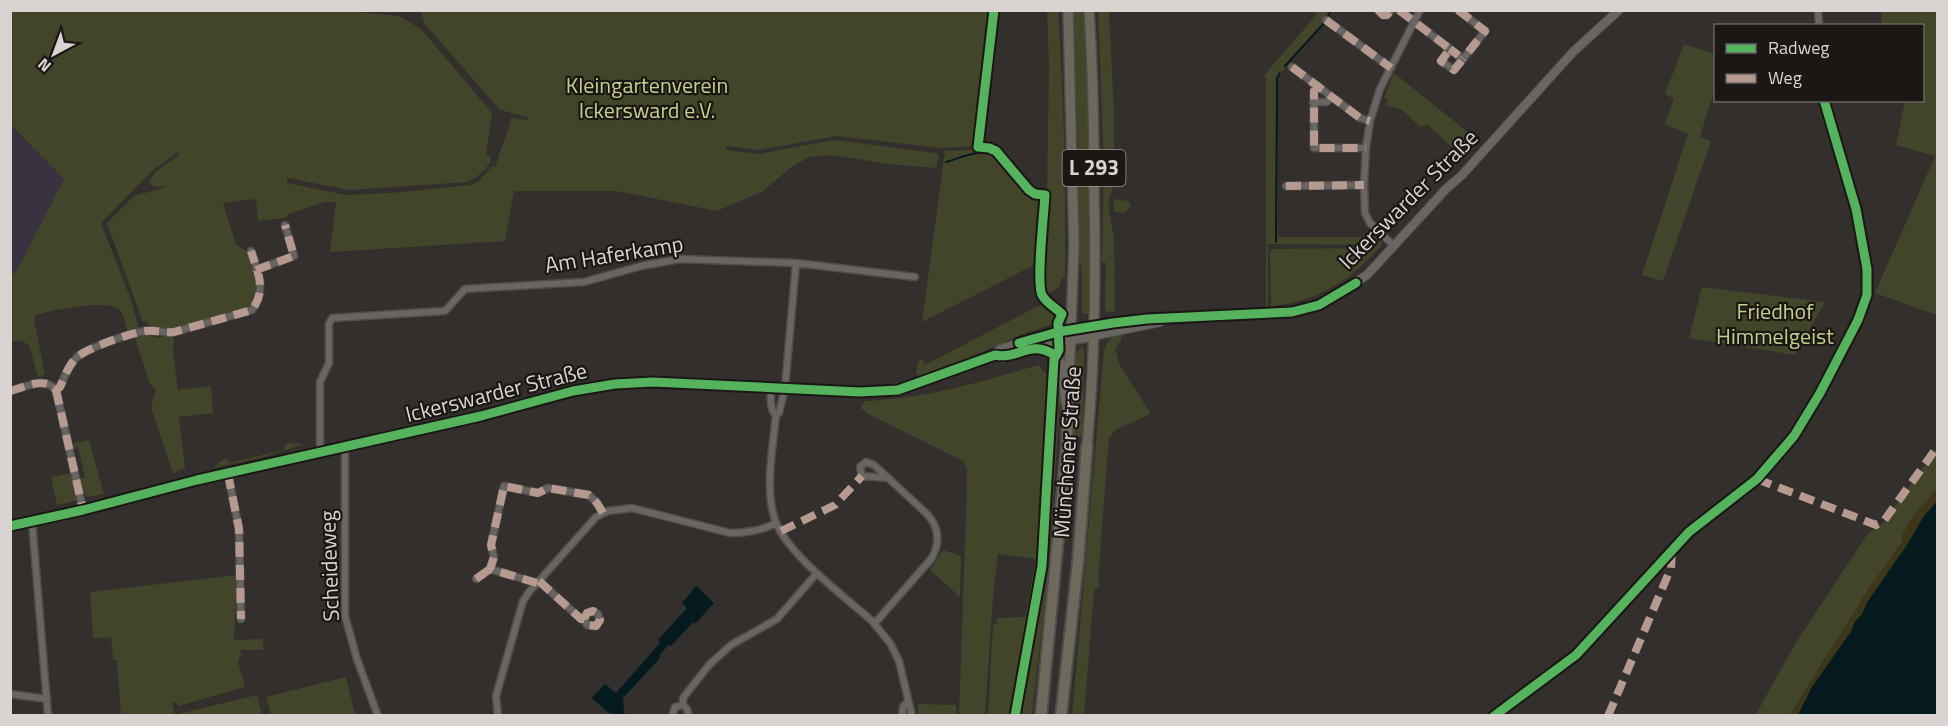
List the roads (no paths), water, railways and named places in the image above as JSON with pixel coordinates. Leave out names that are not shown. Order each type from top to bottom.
[{"type":"highway","name":"Münchener Straße","points":[[1041,716],[1066,456],[1068,409]]},
{"type":"highway","name":"Münchener Straße","points":[[1061,716],[1078,562],[1087,446]]},
{"type":"main road","name":"Münchener Straße","points":[[1068,10],[1074,246],[1068,409]]},
{"type":"main road","name":"Münchener Straße","points":[[1087,446],[1094,336],[1094,134],[1089,10]]},
{"type":"main road","name":"Ickerswarder Straße","points":[[995,355],[1003,357],[1034,348],[1094,326]]},
{"type":"main road","name":"Ickerswarder Straße","points":[[10,526],[481,416],[573,391],[615,384],[652,382],[892,391],[995,355],[1000,350],[1053,333],[1094,336]]},
{"type":"main road","points":[[1034,348],[1052,353],[1061,362],[1064,397],[1068,409]]},
{"type":"street","points":[[1378,10],[1383,15],[1387,15],[1391,10]]},
{"type":"street","points":[[1398,10],[1462,59]]},
{"type":"street","points":[[1394,246],[1367,219],[1364,185],[1366,148],[1370,120],[1380,89],[1420,10]]},
{"type":"street","points":[[1450,49],[1441,61],[1454,70],[1485,31],[1458,10]]},
{"type":"street","name":"Ickerswarder Straße","points":[[1094,326],[1147,319],[1282,313],[1312,307],[1327,301],[1362,279],[1446,189],[1462,176],[1573,52],[1620,10]]},
{"type":"street","points":[[1326,20],[1391,68]]},
{"type":"street","points":[[1292,67],[1360,118],[1370,120]]},
{"type":"street","points":[[1318,86],[1314,91],[1313,102],[1314,148],[1366,148]]},
{"type":"street","points":[[1313,102],[1327,102],[1331,97]]},
{"type":"street","points":[[1494,716],[1576,655],[1689,532],[1757,479],[1794,436],[1812,409],[1854,329],[1867,295],[1867,269],[1856,208],[1825,102]]},
{"type":"street","points":[[1286,186],[1364,185]]},
{"type":"street","points":[[256,270],[294,256],[285,225]]},
{"type":"street","points":[[56,390],[60,387],[72,362],[88,351],[126,336],[154,330],[164,333],[174,332],[252,310],[260,300],[262,288],[251,251]]},
{"type":"street","name":"Am Haferkamp","points":[[320,452],[320,382],[329,363],[329,324],[332,318],[444,311],[465,289],[584,282],[680,258],[796,262],[915,277]]},
{"type":"street","points":[[796,262],[785,388],[779,413],[776,415],[771,504],[776,523],[791,545],[817,573],[875,623],[899,661],[908,701],[912,708],[912,716]]},
{"type":"street","name":"Ickerswarder Straße","points":[[1094,336],[1176,319]]},
{"type":"street","points":[[10,391],[44,382],[51,384],[56,390],[83,510]]},
{"type":"street","points":[[771,388],[772,412],[776,415]]},
{"type":"street","name":"Scheideweg","points":[[345,447],[345,616],[357,659],[378,716]]},
{"type":"street","points":[[228,474],[239,528],[241,619]]},
{"type":"street","points":[[875,623],[938,548],[937,532],[933,520],[887,478]]},
{"type":"street","points":[[476,579],[490,569],[494,557],[491,545],[504,486],[538,494],[548,488],[589,495],[603,513]]},
{"type":"street","points":[[498,716],[496,696],[523,602],[596,517],[616,509],[632,508],[730,533],[756,531],[776,523]]},
{"type":"street","points":[[33,521],[48,716]]},
{"type":"street","points":[[490,569],[538,582],[581,619],[584,618]]},
{"type":"street","points":[[683,705],[684,698],[716,658],[738,641],[777,619],[817,573]]},
{"type":"street","points":[[10,694],[47,699]]},
{"type":"street","points":[[902,716],[903,707],[908,701]]},
{"type":"street","points":[[672,716],[675,707],[683,705]]},
{"type":"street","points":[[683,705],[687,709],[688,716]]},
{"type":"water","points":[[1937,501],[1937,715],[1798,715],[1812,687],[1852,630],[1854,623],[1924,516]]},
{"type":"water","points":[[696,586],[714,603],[671,646],[669,644],[659,656],[660,658],[623,698],[624,713],[627,715],[615,715],[611,712],[610,714],[592,698],[605,684],[616,693],[687,608],[682,603]]},
{"type":"waterway","points":[[1327,17],[1332,10]]},
{"type":"waterway","points":[[1285,66],[1325,22]]},
{"type":"waterway","points":[[1276,242],[1277,78],[1280,73]]},
{"type":"waterway","points":[[946,162],[972,154],[992,155],[998,158],[1031,198],[1043,200]]},
{"type":"park label","name":"Kleingartenverein Ickersward e.V.","points":[[647,98]]},
{"type":"park label","name":"Friedhof Himmelgeist","points":[[1775,324]]}]
